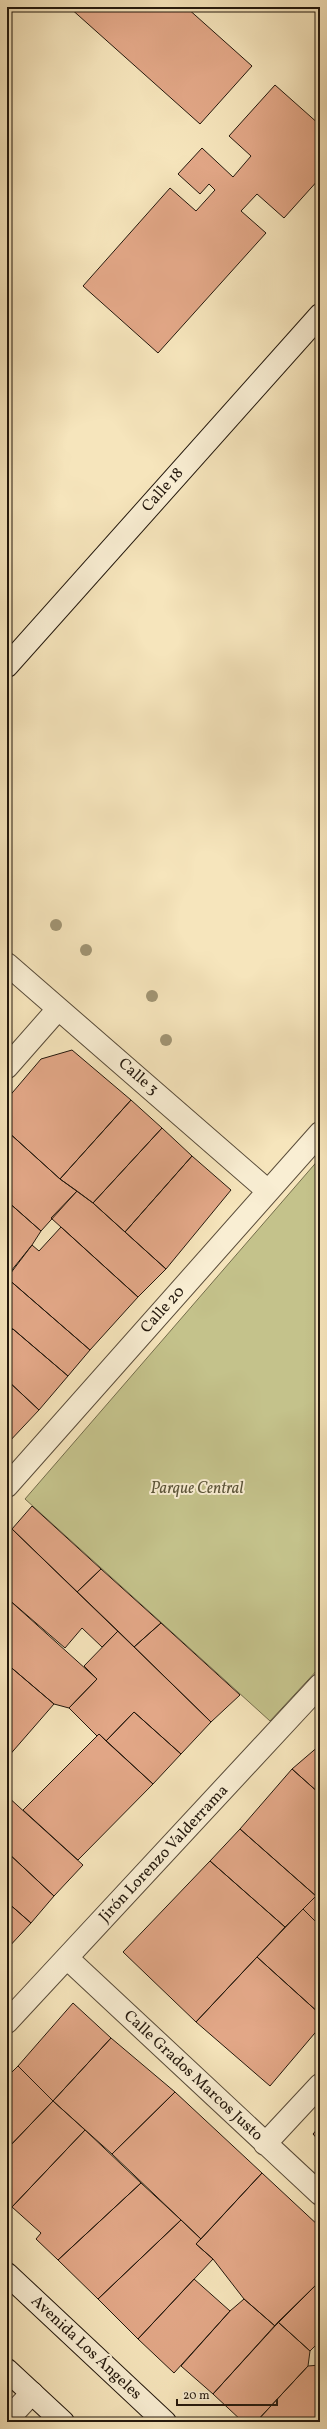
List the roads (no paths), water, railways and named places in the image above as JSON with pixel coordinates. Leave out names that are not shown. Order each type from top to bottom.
[{"type":"street","name":"Calle 18","points":[[7,666],[320,315]]},
{"type":"street","name":"Calle 3","points":[[7,964],[268,1191]]},
{"type":"street","points":[[7,1067],[58,1009]]},
{"type":"street","name":"Calle 20","points":[[7,1486],[320,1133]]},
{"type":"street","name":"Jirón Lorenzo Valderrama","points":[[7,2022],[320,1685]]},
{"type":"street","name":"Calle Grados Marcos Justo","points":[[67,1958],[320,2194]]},
{"type":"street","points":[[265,2144],[320,2085]]},
{"type":"street","name":"Avenida Los Ángeles","points":[[7,2274],[165,2422]]},
{"type":"street","points":[[7,2370],[63,2422]]},
{"type":"street","points":[[7,2420],[32,2393]]},
{"type":"park label","name":"Parque Central","points":[[197,1489]]}]
